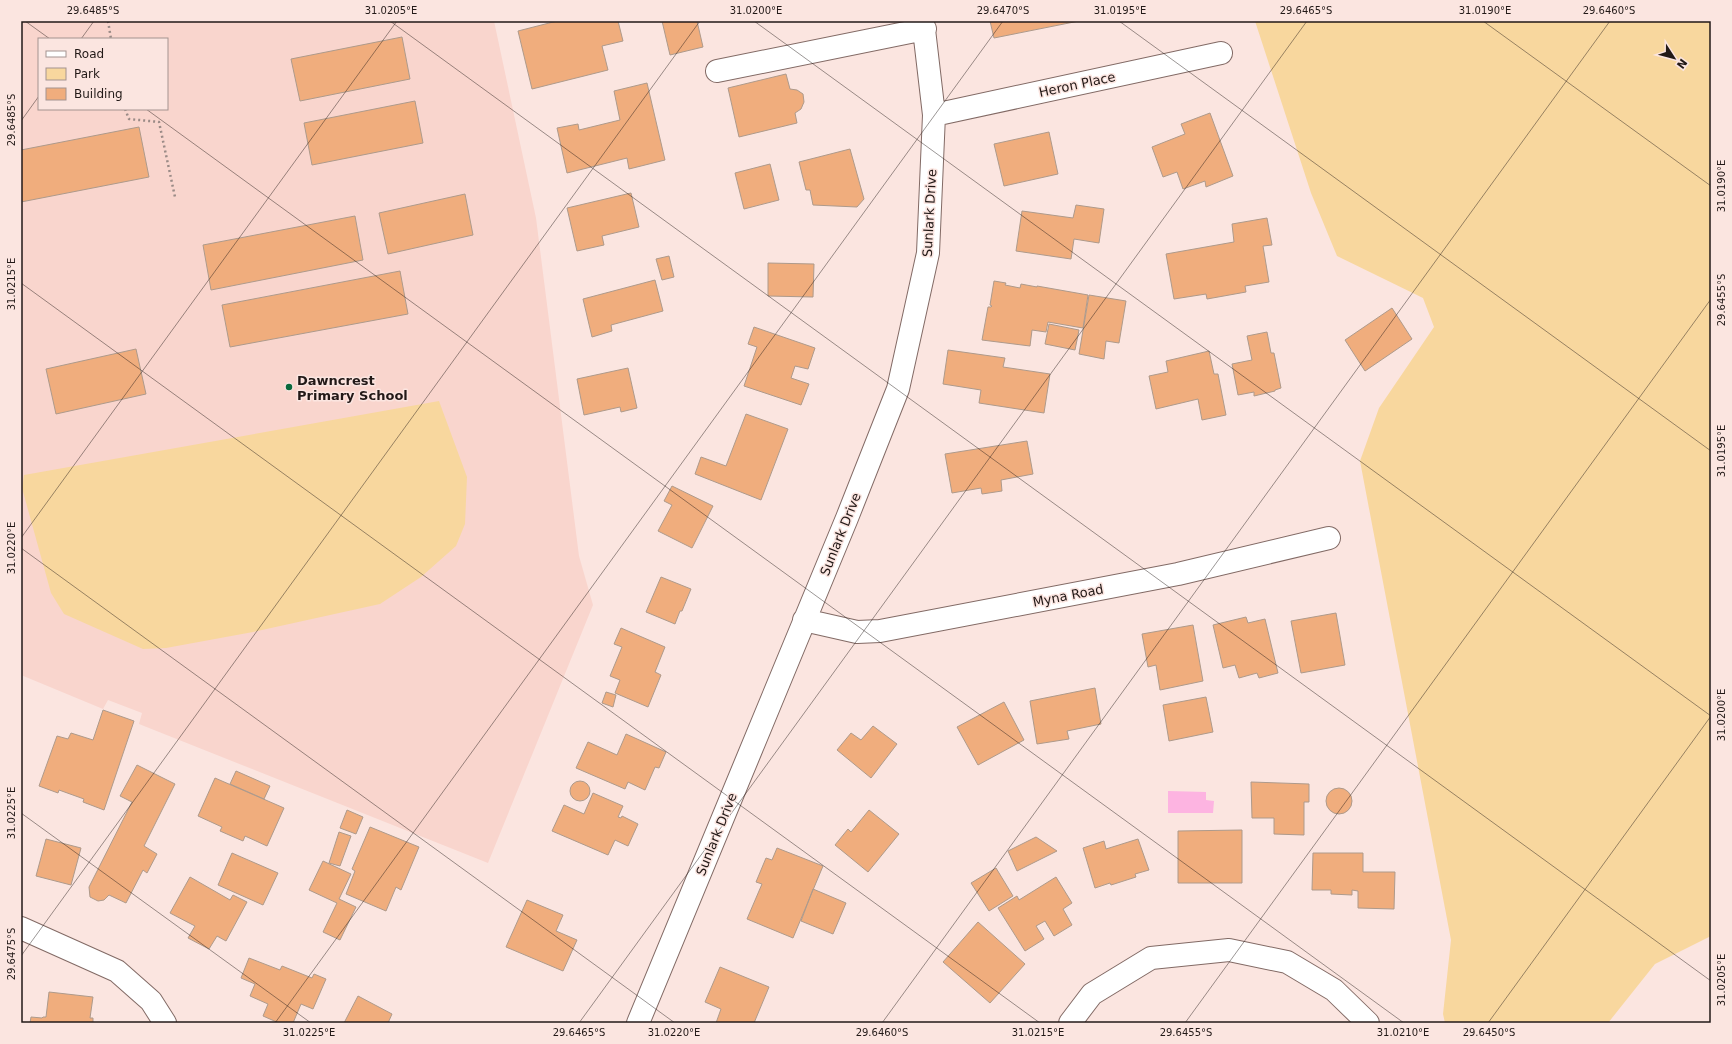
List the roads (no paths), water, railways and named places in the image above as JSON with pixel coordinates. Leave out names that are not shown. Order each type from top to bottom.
[{"type":"street","points":[[717,71],[924,25]]},
{"type":"street","name":"Sunlark Drive","points":[[638,1023],[847,518],[898,389],[928,254],[934,115],[924,25]]},
{"type":"street","name":"Heron Place","points":[[934,115],[1221,53]]},
{"type":"street","name":"Myna Road","points":[[804,620],[856,632],[880,631],[1178,574],[1329,538]]},
{"type":"street","points":[[21,928],[117,971],[151,1001],[165,1023]]},
{"type":"street","points":[[1070,1023],[1092,994],[1151,958],[1229,950],[1287,962],[1334,990],[1368,1023]]},
{"type":"place","name":"Dawncrest Primary School","points":[[289,387]]}]
